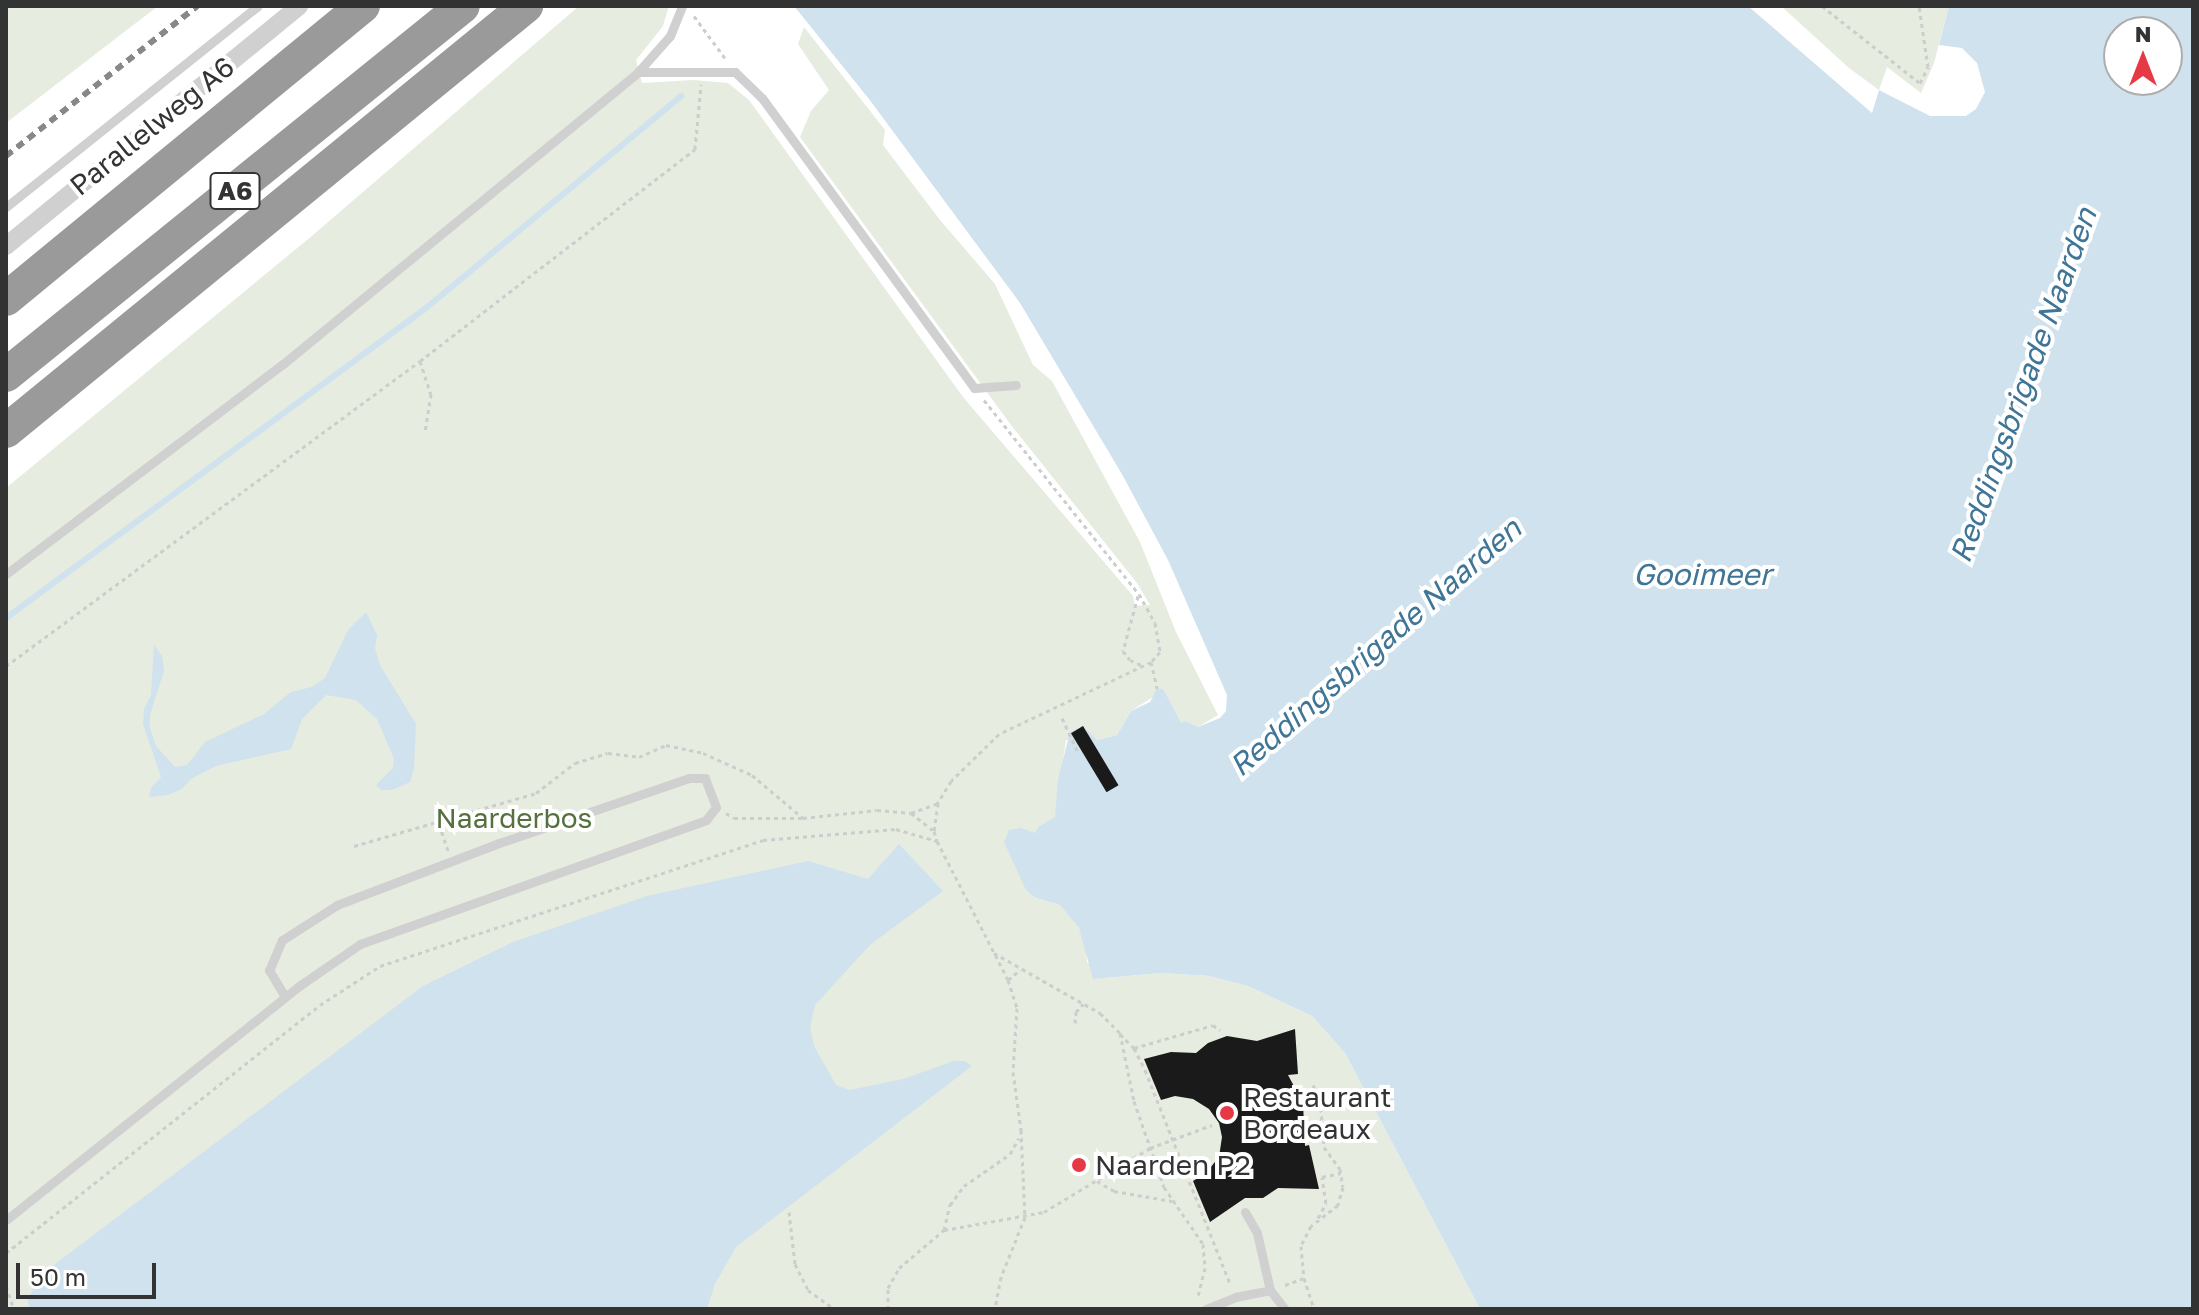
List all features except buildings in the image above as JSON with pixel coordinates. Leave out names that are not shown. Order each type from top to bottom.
[{"type":"highway","name":"A6","points":[[6,299],[363,6]]},
{"type":"highway","name":"A6","points":[[6,375],[463,6]]},
{"type":"highway","name":"A6","points":[[6,431],[526,6]]},
{"type":"street","name":"Parallelweg A6","points":[[6,246],[299,6]]},
{"type":"lane","points":[[6,207],[258,6]]},
{"type":"lane","points":[[6,574],[283,364],[638,72],[670,36],[684,6]]},
{"type":"lane","points":[[638,72],[735,72],[762,98],[974,388],[1016,385]]},
{"type":"lane","points":[[6,1220],[285,997],[360,944],[706,820],[716,807],[705,778],[689,778],[451,861],[337,905],[282,940],[269,970],[285,997]]},
{"type":"lane","points":[[1245,1212],[1257,1233],[1270,1290],[1285,1309]]},
{"type":"lane","points":[[1206,1309],[1235,1297],[1270,1290]]},
{"type":"path","points":[[684,6],[735,72]]},
{"type":"path","points":[[1822,6],[1920,83],[1928,67],[1919,6]]},
{"type":"path","points":[[6,666],[420,361],[695,149],[702,72]]},
{"type":"path","points":[[420,361],[431,394],[425,432]]},
{"type":"path","points":[[974,388],[1139,594],[1155,623],[1160,652],[1151,662],[999,734],[951,781],[938,803],[934,831],[937,841],[1008,980],[1019,1026],[1013,1072],[1021,1135],[1025,1217],[1001,1277],[995,1309]]},
{"type":"path","points":[[1139,594],[1123,651],[1130,660],[1141,665]]},
{"type":"path","points":[[1151,662],[1157,688]]},
{"type":"path","points":[[1062,718],[1079,754]]},
{"type":"path","points":[[354,846],[439,824],[536,793],[575,763],[608,753],[639,757],[666,745],[703,753],[752,775],[803,818]]},
{"type":"path","points":[[716,807],[734,818],[803,818],[877,810],[911,813],[938,803]]},
{"type":"path","points":[[911,813],[934,831]]},
{"type":"path","points":[[439,824],[451,861]]},
{"type":"path","points":[[6,1253],[320,1005],[380,966],[763,840],[896,829],[937,841]]},
{"type":"path","points":[[994,953],[1100,1013],[1134,1048],[1235,1297]]},
{"type":"path","points":[[1008,980],[1022,969]]},
{"type":"path","points":[[1075,1023],[1076,1012],[1083,1004]]},
{"type":"path","points":[[1134,1048],[1213,1025],[1220,1030]]},
{"type":"path","points":[[1120,1033],[1134,1101],[1164,1187],[1203,1244],[1205,1268],[1197,1309]]},
{"type":"path","points":[[1313,1085],[1320,1100],[1324,1147],[1341,1173],[1343,1187],[1338,1205],[1316,1221]]},
{"type":"path","points":[[888,1309],[888,1288],[899,1268],[944,1230],[1044,1212],[1150,1148],[1212,1125]]},
{"type":"path","points":[[944,1230],[950,1205],[964,1186],[1010,1154],[1021,1135]]},
{"type":"path","points":[[1314,1309],[1304,1278],[1301,1246],[1326,1203],[1322,1177],[1341,1173]]},
{"type":"path","points":[[1097,1181],[1104,1188],[1122,1194],[1174,1201]]},
{"type":"path","points":[[789,1212],[795,1264],[808,1290],[834,1309]]},
{"type":"path","points":[[1270,1290],[1304,1278]]},
{"type":"path","points":[[6,1286],[14,1309]]},
{"type":"green space","points":[[6,6],[158,6],[6,123]]},
{"type":"green space","name":"Naarderbos","points":[[579,6],[669,6],[663,26],[636,60],[642,83],[693,80],[728,83],[749,100],[963,397],[1133,596],[1135,606],[1150,605],[1137,583],[1011,425],[800,137],[811,111],[829,90],[798,44],[804,27],[885,130],[883,145],[940,220],[995,284],[1033,365],[1052,381],[1140,542],[1176,632],[1218,715],[1198,727],[1186,721],[1181,724],[1164,690],[1131,711],[1117,735],[1097,740],[1066,740],[1055,817],[1039,826],[1036,898],[1060,905],[1068,914],[1079,928],[1086,946],[1087,962],[1106,978],[1162,973],[1209,976],[1248,986],[1312,1016],[1345,1053],[1480,1309],[6,1309],[6,488],[313,235]]},
{"type":"green space","points":[[1781,6],[1949,6],[1934,63],[1921,93],[1887,67],[1879,90],[1849,68]]},
{"type":"water","name":"Gooimeer","points":[[794,6],[1748,6],[1872,113],[1879,90],[1930,116],[1966,116],[1976,109],[1985,92],[1977,63],[1962,48],[1939,45],[1949,6],[2193,6],[2193,1309],[1480,1309],[1345,1053],[1312,1016],[1248,986],[1209,976],[1162,973],[1093,979],[1079,928],[1060,905],[1036,898],[1026,890],[1004,842],[1009,830],[1021,828],[1035,833],[1039,826],[1055,817],[1058,779],[1070,732],[1083,726],[1097,740],[1117,735],[1131,711],[1150,702],[1157,688],[1164,690],[1181,723],[1186,721],[1198,727],[1220,718],[1226,711],[1227,695],[1168,560],[1123,476],[1020,303],[869,99]]},
{"type":"water","points":[[366,612],[377,635],[375,648],[380,665],[416,724],[414,768],[410,782],[392,790],[381,790],[376,785],[393,768],[394,759],[377,719],[356,700],[326,695],[302,719],[291,749],[216,766],[191,779],[182,789],[168,795],[149,797],[151,788],[161,777],[143,724],[144,709],[151,695],[154,645],[162,656],[164,671],[150,715],[150,728],[156,746],[175,767],[187,765],[205,742],[264,714],[291,692],[312,687],[325,678],[348,630]]},
{"type":"water","points":[[899,844],[943,891],[871,944],[815,1005],[810,1027],[814,1046],[836,1085],[850,1090],[903,1079],[954,1061],[965,1061],[972,1066],[736,1247],[715,1284],[707,1309],[29,1309],[28,1300],[38,1279],[55,1264],[423,986],[513,942],[647,896],[808,861],[868,879]]},
{"type":"waterway","points":[[6,618],[426,308],[681,96]]},
{"type":"railway","points":[[6,156],[197,6]]},
{"type":"place","name":"Restaurant Bordeaux","points":[[1227,1113]]},
{"type":"place","name":"Naarden P2","points":[[1079,1165]]},
{"type":"water label","name":"Reddingsbrigade Naarden","points":[[2023,385]]},
{"type":"water label","name":"Reddingsbrigade Naarden","points":[[1375,647]]}]
